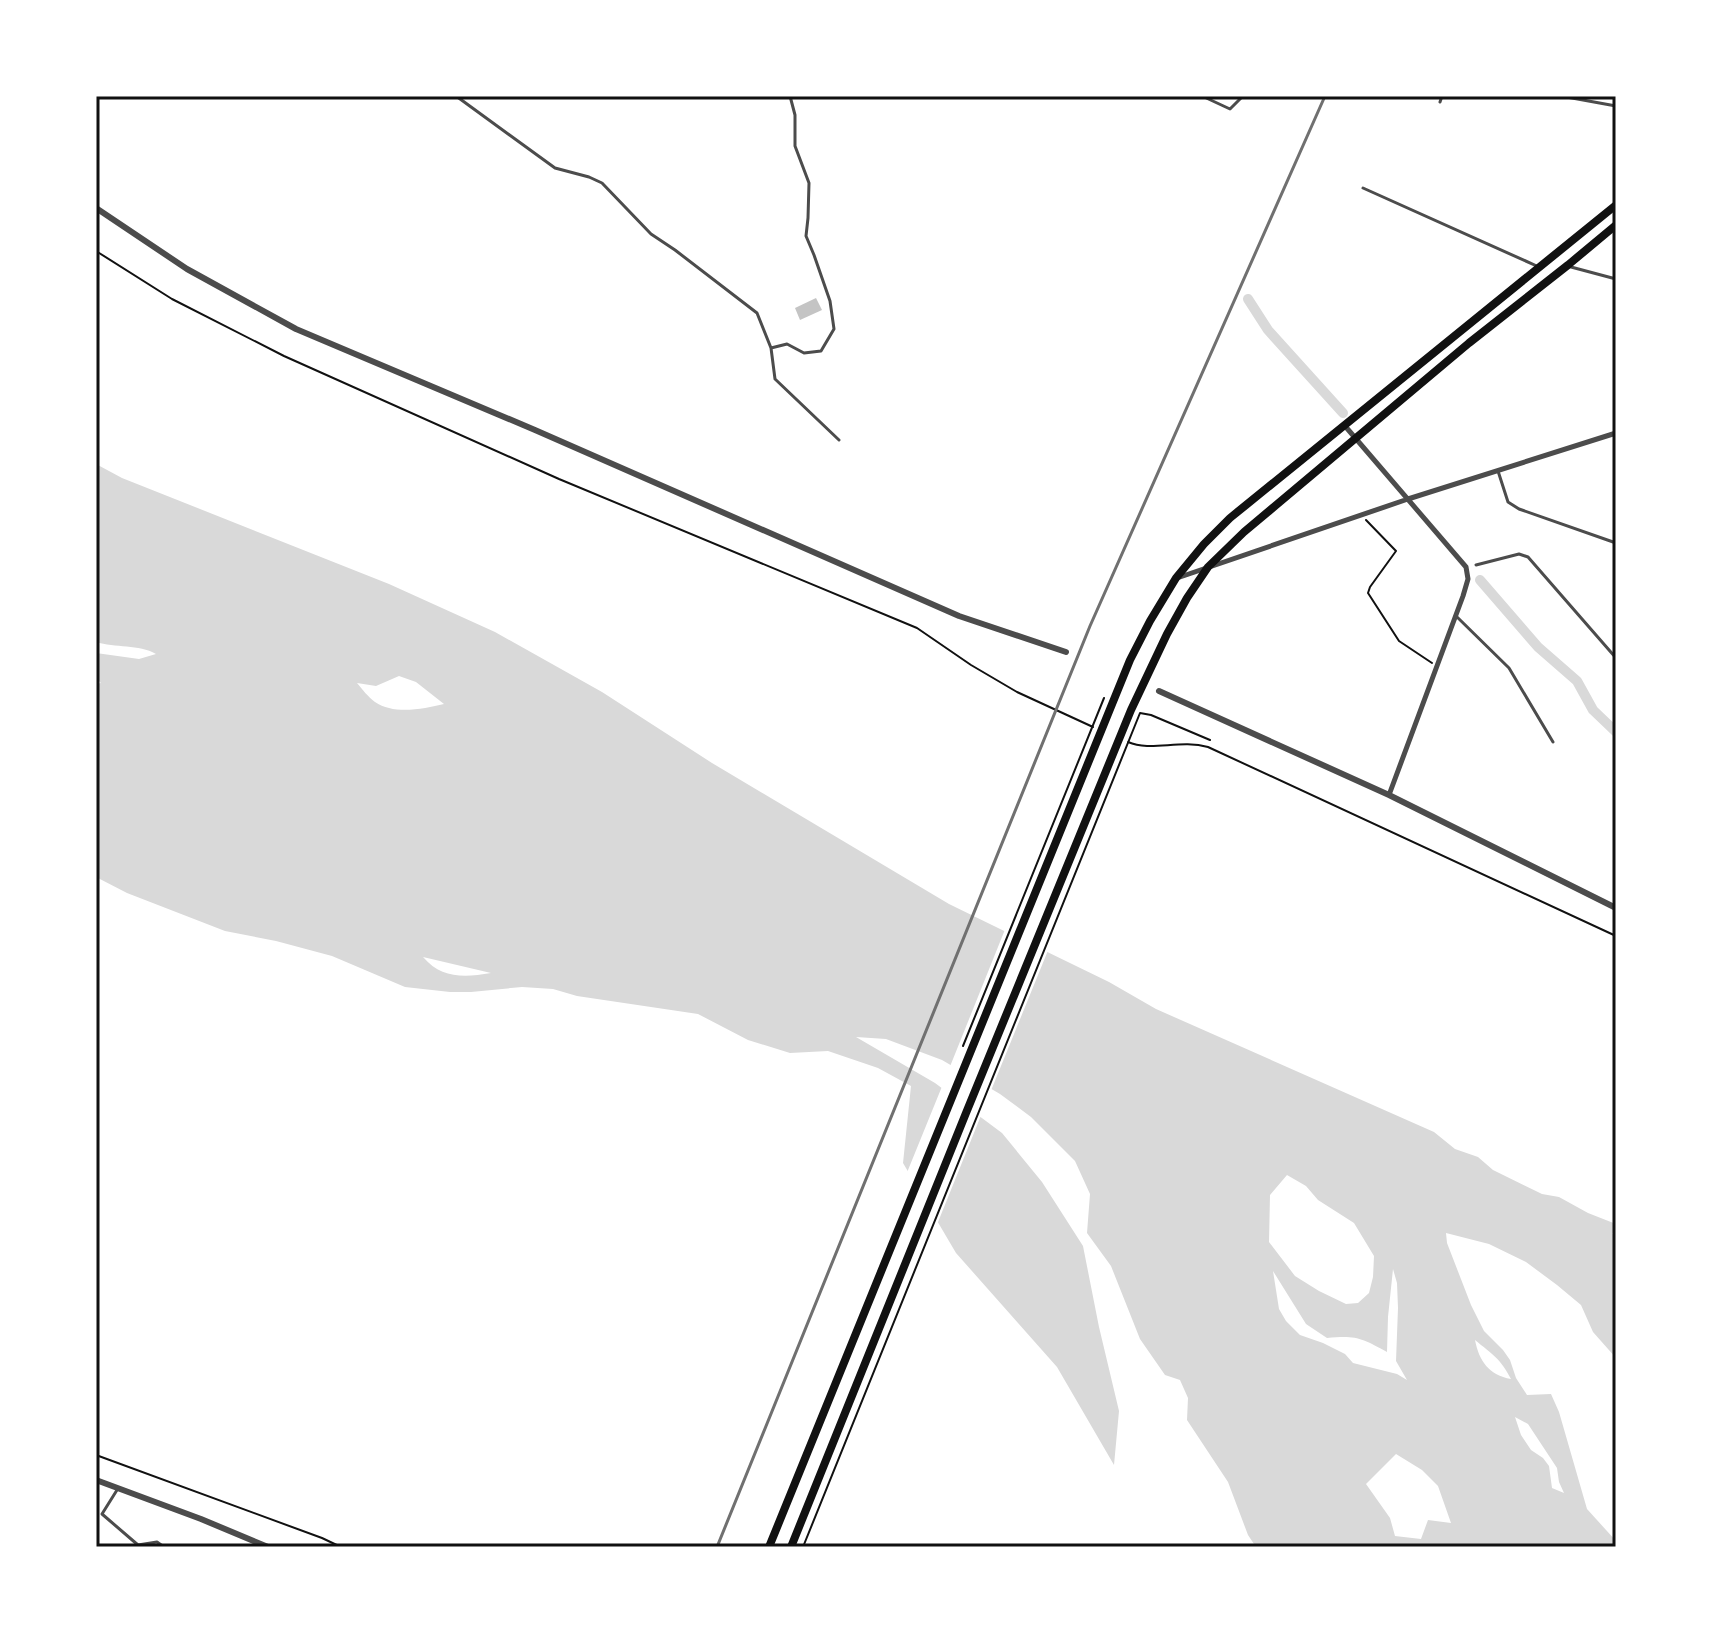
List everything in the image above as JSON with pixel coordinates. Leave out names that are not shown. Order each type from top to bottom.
[{"type":"main road","points":[[769,1547],[1112,701],[1150,621],[1176,578],[1230,518],[1616,205]]},
{"type":"main road","points":[[791,1547],[960,1126],[1167,634],[1187,598],[1208,567],[1244,532],[1469,343],[1616,225]]},
{"type":"street","points":[[96,208],[187,269],[296,329],[959,616],[1066,652]]},
{"type":"street","points":[[1344,425],[1466,567],[1468,579],[1389,795]]},
{"type":"street","points":[[1176,578],[1408,499],[1616,433]]},
{"type":"street","points":[[1466,567],[1476,565]]},
{"type":"street","points":[[1159,691],[1389,795],[1616,908]]},
{"type":"street","points":[[96,1480],[268,1547]]},
{"type":"lane","points":[[456,96],[555,168],[602,183],[651,234],[757,313],[771,348],[775,379],[839,440]]},
{"type":"lane","points":[[771,348],[787,344],[804,353],[821,351],[834,329],[830,301],[806,236],[809,183],[795,146],[795,115],[790,96]]},
{"type":"lane","points":[[1202,96],[1230,109],[1243,96]]},
{"type":"lane","points":[[1440,102],[1442,96]]},
{"type":"lane","points":[[1563,96],[1616,106]]},
{"type":"lane","points":[[1363,188],[1539,267]]},
{"type":"lane","points":[[1568,265],[1616,279]]},
{"type":"lane","points":[[1498,470],[1508,502],[1519,509],[1616,543]]},
{"type":"lane","points":[[1476,565],[1519,554],[1528,557],[1616,658]]},
{"type":"lane","points":[[1456,616],[1509,668],[1553,742]]},
{"type":"lane","points":[[119,1488],[102,1514],[138,1545],[157,1542],[164,1547]]},
{"type":"path","points":[[96,251],[172,299],[284,356],[559,479],[917,628],[1017,692],[1099,730]]},
{"type":"path","points":[[1362,515],[1396,551],[1368,593],[1399,641],[1436,665]]},
{"type":"path","points":[[803,1547],[1135,712],[1151,715],[1210,740]]},
{"type":"path","points":[[1126,741],[1139,747],[1194,743],[1208,747],[1616,936]]},
{"type":"path","points":[[96,1455],[341,1547]]},
{"type":"shaded area","points":[[96,464],[122,478],[389,584],[495,632],[602,692],[712,763],[949,904],[1109,982],[1156,1009],[1434,1132],[1455,1149],[1478,1157],[1493,1170],[1616,1224],[1616,1235],[1612,1233],[1616,1238],[1616,1358],[1593,1332],[1581,1305],[1526,1262],[1489,1244],[1446,1233],[1471,1305],[1484,1331],[1510,1360],[1516,1378],[1527,1395],[1551,1394],[1587,1509],[1616,1541],[1616,1547],[1256,1547],[1248,1535],[1228,1482],[1187,1420],[1188,1398],[1180,1380],[1165,1375],[1140,1339],[1111,1266],[1087,1233],[1090,1194],[1075,1161],[1031,1117],[1000,1094],[942,1060],[886,1039],[856,1037],[935,1083],[1002,1133],[1042,1182],[1083,1246],[1119,1411],[1114,1465],[1057,1367],[956,1253],[903,1163],[911,1086],[878,1068],[828,1051],[790,1053],[748,1040],[698,1014],[577,996],[553,989],[522,987],[450,992],[405,987],[332,956],[225,931],[127,893],[96,877],[96,684],[101,683],[96,678],[96,653],[139,659],[156,654],[96,642]],"holes":[[[399,676],[416,682],[444,704],[418,709],[391,708],[375,702],[357,683],[376,686]],[[423,957],[491,973],[462,976],[437,969]],[[1287,1175],[1354,1223],[1374,1256],[1369,1293],[1358,1303],[1346,1304],[1319,1291],[1295,1276],[1269,1242],[1270,1195]],[[1393,1269],[1398,1308],[1396,1361],[1407,1380],[1397,1374],[1353,1363],[1345,1354],[1300,1335],[1279,1309],[1273,1271],[1306,1324],[1327,1338],[1358,1339],[1387,1352]],[[1475,1340],[1500,1362],[1511,1379],[1491,1370],[1479,1354]],[[1515,1417],[1528,1424],[1557,1468],[1564,1493],[1552,1488],[1549,1466],[1531,1450],[1521,1435]],[[1396,1454],[1422,1470],[1438,1486],[1451,1523],[1428,1520],[1421,1539],[1395,1536],[1390,1518],[1366,1484]]]},
{"type":"pier","points":[[1006,927],[1049,948],[990,1093],[949,1069]]},
{"type":"pier","points":[[943,1084],[982,1113],[936,1227],[906,1175]]},
{"type":"building","points":[[816,298],[822,310],[800,320],[795,308]]},
{"type":"waterway","points":[[1248,299],[1268,330],[1343,413]]},
{"type":"waterway","points":[[1480,580],[1538,647],[1577,681],[1593,710],[1616,732]]},
{"type":"railway","points":[[717,1547],[1090,626],[1325,96]]}]
